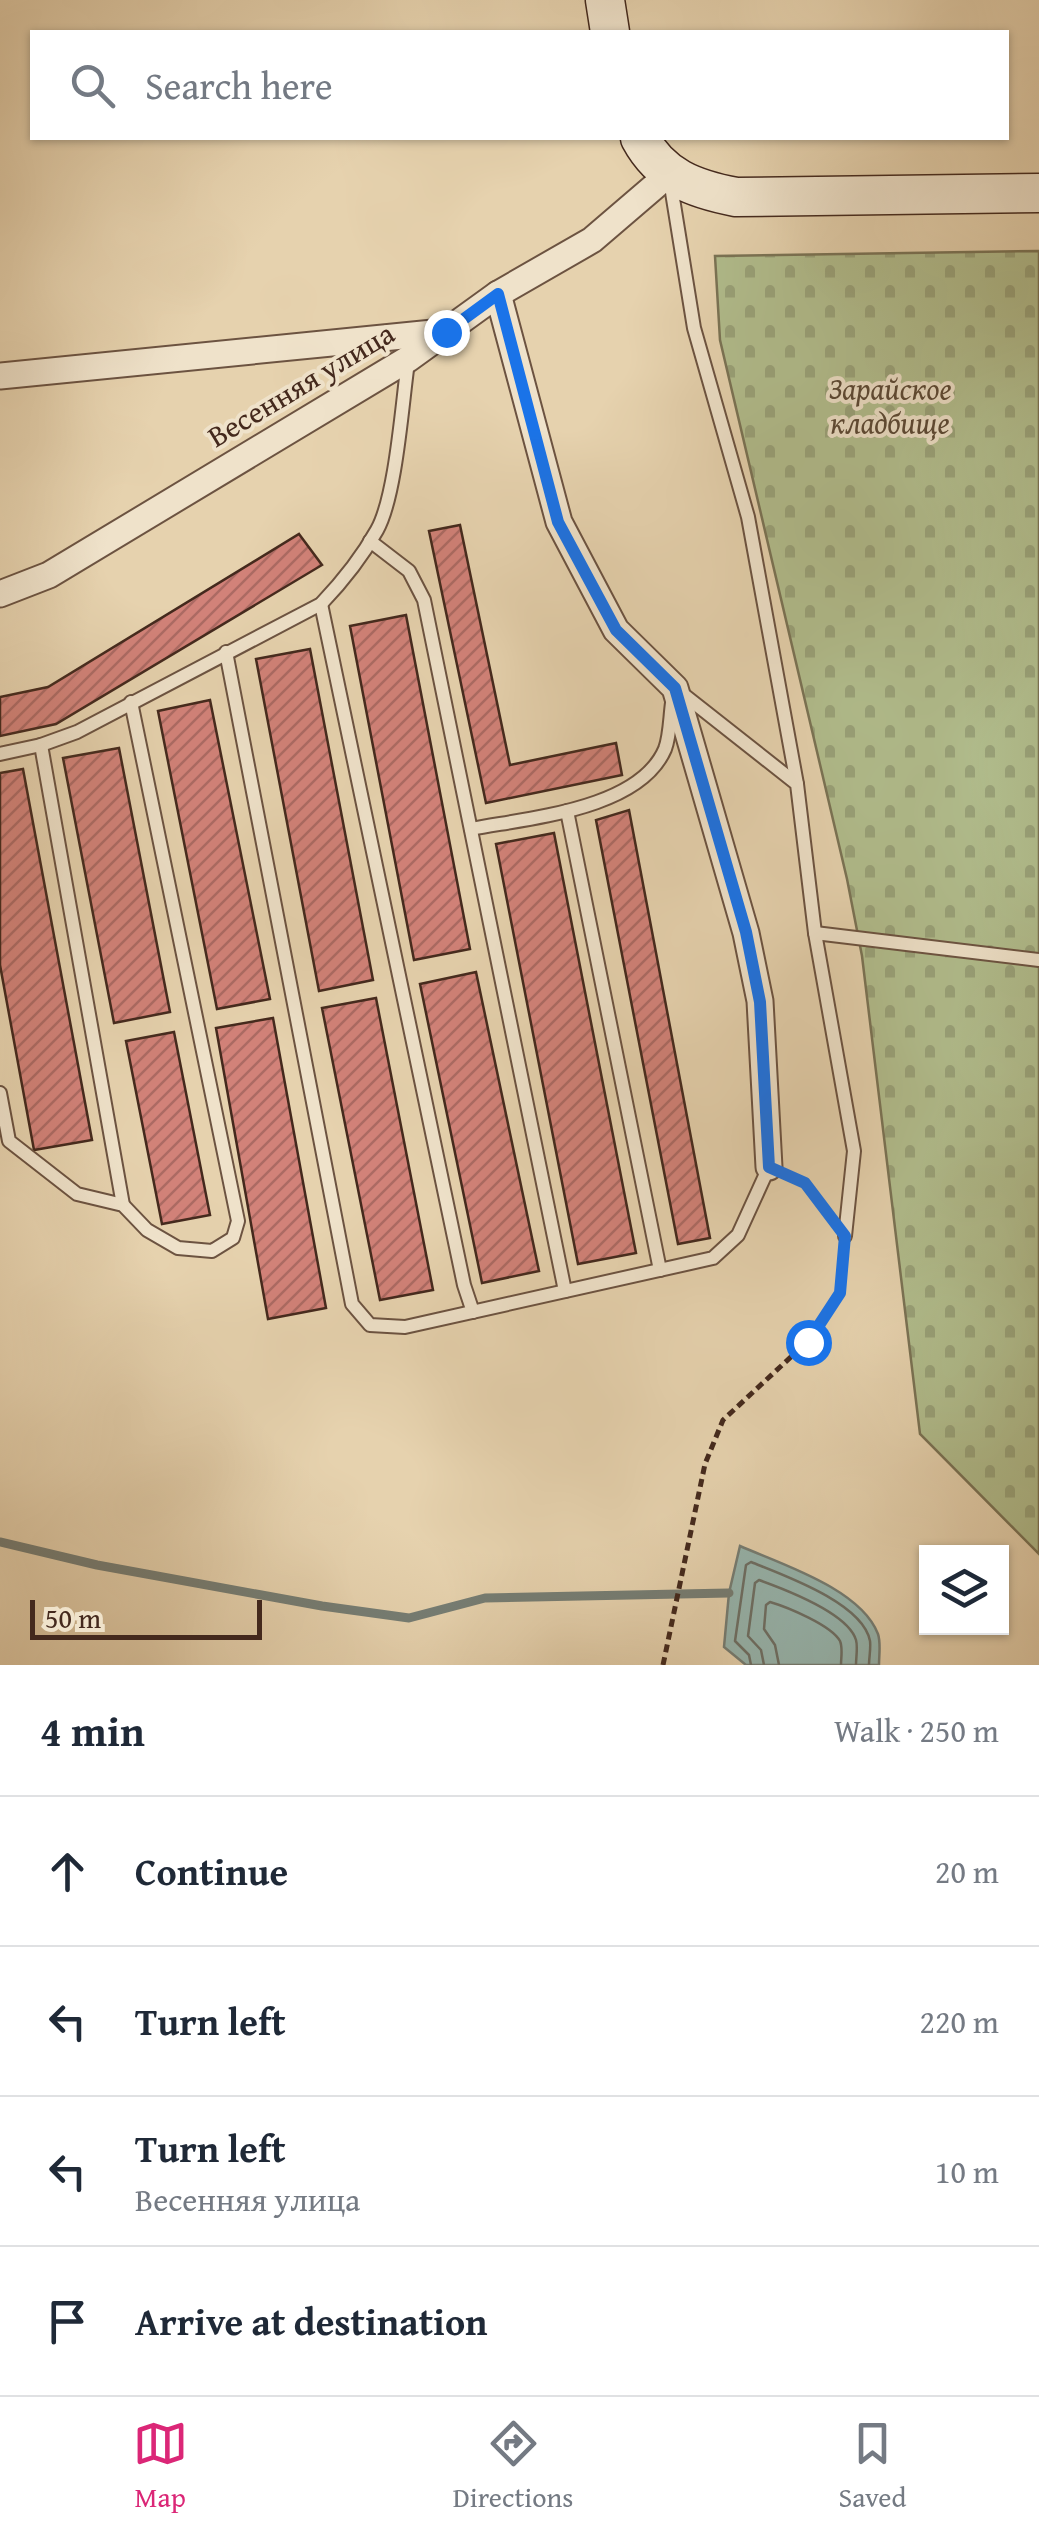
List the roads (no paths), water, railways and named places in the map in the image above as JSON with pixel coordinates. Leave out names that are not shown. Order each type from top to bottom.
[{"type":"street","points":[[605,0],[610,30]]},
{"type":"street","points":[[642,140],[669,174],[698,190],[736,197],[1039,193]]},
{"type":"street","name":"Весенняя улица","points":[[0,594],[49,574],[408,360],[498,294],[592,240],[669,174]]},
{"type":"street","points":[[498,294],[558,522],[616,630],[675,688],[746,932],[760,1002],[769,1167]]},
{"type":"street","points":[[0,376],[446,332]]},
{"type":"lane","points":[[669,174],[694,328],[748,517],[796,784],[815,933],[854,1151],[845,1236]]},
{"type":"lane","points":[[0,754],[77,732],[320,604],[344,580],[379,527],[388,494],[408,360]]},
{"type":"lane","points":[[370,541],[409,571],[424,600],[564,1291]]},
{"type":"lane","points":[[320,604],[464,1286],[474,1312]]},
{"type":"lane","points":[[226,652],[352,1304],[370,1325],[405,1327],[713,1258],[738,1235],[769,1167]]},
{"type":"lane","points":[[471,829],[567,811],[625,790],[648,772],[665,748],[675,688],[796,784]]},
{"type":"lane","points":[[0,1093],[9,1141],[77,1194],[123,1205],[147,1230],[178,1248],[212,1251],[233,1238],[238,1221],[131,702]]},
{"type":"lane","points":[[41,745],[123,1205]]},
{"type":"lane","points":[[567,811],[660,1270]]},
{"type":"lane","points":[[815,933],[1039,960]]},
{"type":"water","points":[[740,1546],[818,1580],[855,1604],[878,1634],[879,1665],[746,1665],[724,1647],[729,1593]]},
{"type":"waterway","points":[[0,1542],[97,1565],[409,1618],[485,1598],[729,1593]]},
{"type":"park label","name":"Зарайское кладбище","points":[[890,406]]}]
